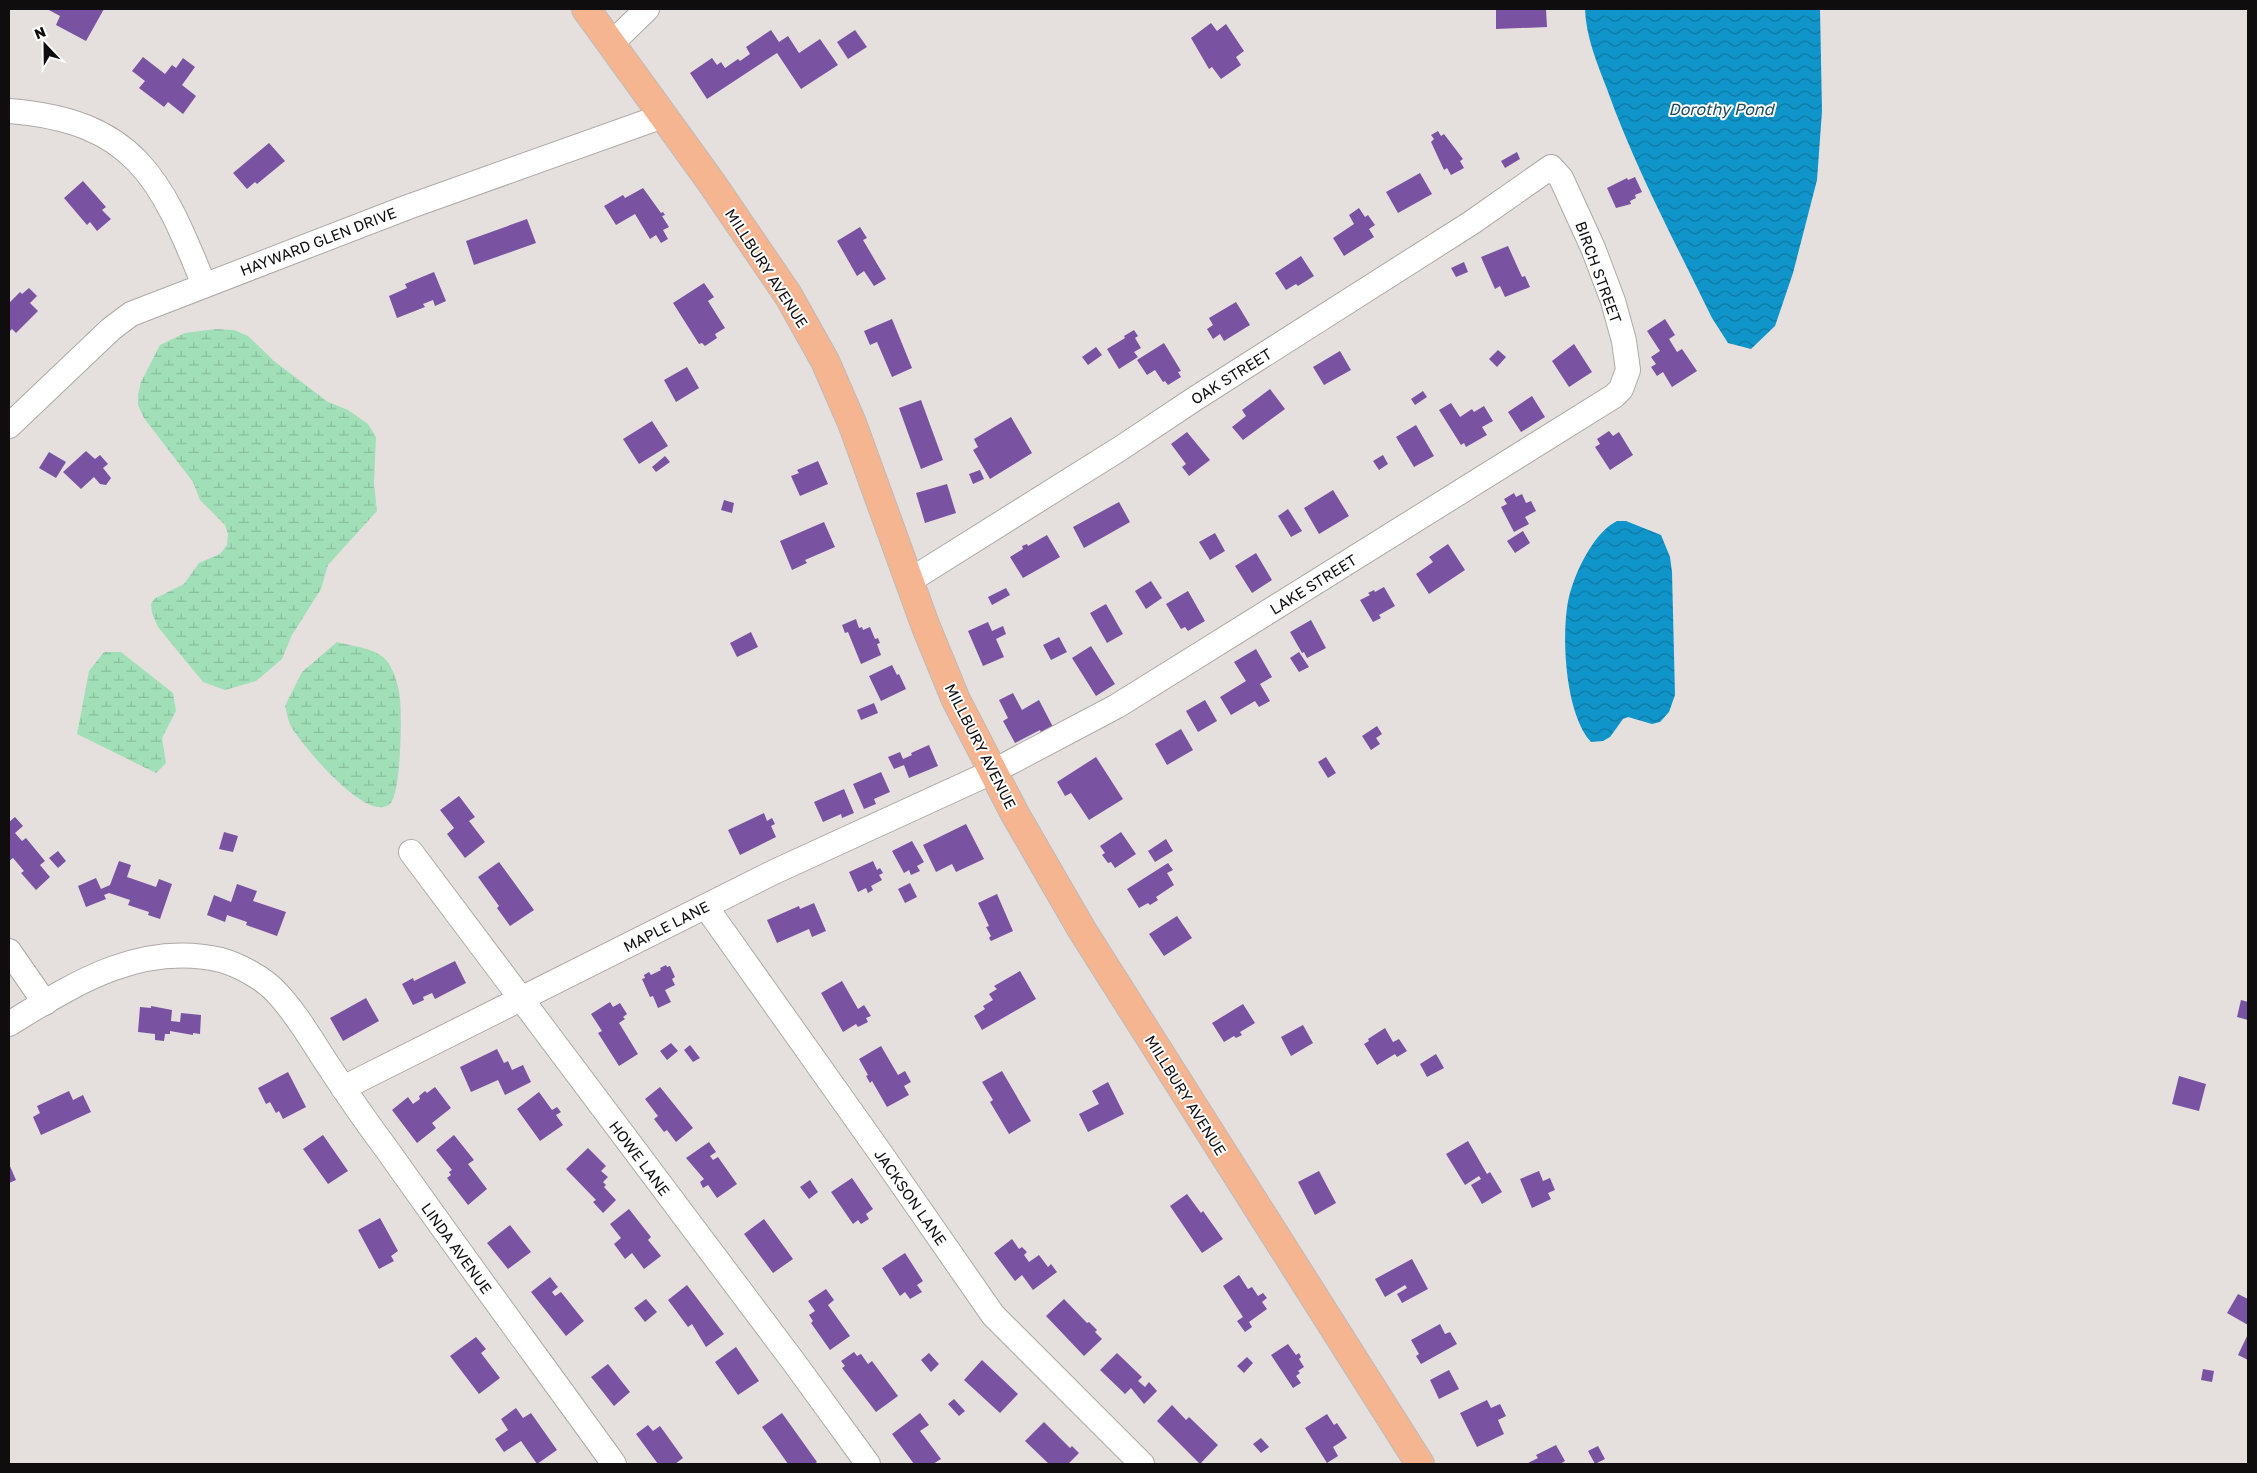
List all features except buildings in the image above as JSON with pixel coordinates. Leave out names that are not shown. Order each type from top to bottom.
[{"type":"main road","name":"MILLBURY AVENUE","points":[[586,9],[788,295],[825,361],[873,478],[909,581],[956,700],[992,772],[1082,930],[1415,1462]]},
{"type":"street","points":[[611,44],[647,9]]},
{"type":"street","points":[[9,111],[42,114],[69,120],[89,128],[128,152],[150,174],[164,195],[180,225],[204,285]]},
{"type":"street","name":"HAYWARD GLEN DRIVE","points":[[9,426],[111,329],[130,314],[408,207],[663,116]]},
{"type":"street","name":"OAK STREET","points":[[909,581],[1121,448],[1196,398],[1471,223],[1551,167]]},
{"type":"street","name":"BIRCH STREET","points":[[1551,167],[1561,178],[1593,248],[1613,301],[1627,358],[1628,370],[1624,384]]},
{"type":"street","name":"LAKE STREET","points":[[992,772],[1117,706],[1419,516],[1603,404],[1614,396],[1624,384]]},
{"type":"street","name":"MAPLE LANE","points":[[343,1088],[774,872],[992,772]]},
{"type":"street","name":"HOWE LANE","points":[[411,852],[520,1000],[796,1365],[868,1464]]},
{"type":"street","name":"JACKSON LANE","points":[[706,906],[993,1316],[1142,1464]]},
{"type":"street","points":[[9,951],[45,1003]]},
{"type":"street","name":"LINDA AVENUE","points":[[9,1024],[91,976],[120,965],[158,958],[190,956],[222,961],[248,972],[276,991],[343,1088],[614,1464]]},
{"type":"green space","points":[[216,329],[234,330],[248,336],[274,361],[328,402],[348,410],[368,424],[376,437],[374,483],[377,511],[328,565],[321,589],[292,635],[282,659],[256,681],[225,690],[203,682],[158,627],[152,613],[151,604],[154,599],[184,584],[199,563],[220,554],[227,545],[228,534],[225,525],[200,500],[193,482],[144,418],[138,405],[141,382],[160,345],[185,333]]},
{"type":"green space","points":[[337,642],[370,650],[382,656],[394,673],[397,684],[401,721],[399,771],[394,797],[390,804],[380,807],[367,803],[352,793],[322,765],[291,726],[285,706],[302,672]]},
{"type":"green space","points":[[104,652],[121,652],[173,693],[176,711],[162,738],[166,763],[156,773],[77,734],[89,671]]},
{"type":"water","name":"Dorothy Pond","points":[[1585,9],[1820,9],[1822,111],[1817,180],[1793,273],[1775,326],[1751,349],[1728,343],[1712,318],[1670,233],[1630,147],[1599,69],[1587,30]]},
{"type":"water","points":[[1617,521],[1626,521],[1661,535],[1670,557],[1675,695],[1669,712],[1660,722],[1652,724],[1628,717],[1623,719],[1610,737],[1603,741],[1591,742],[1576,715],[1571,697],[1565,640],[1567,608],[1573,585],[1584,559],[1599,536]]}]
